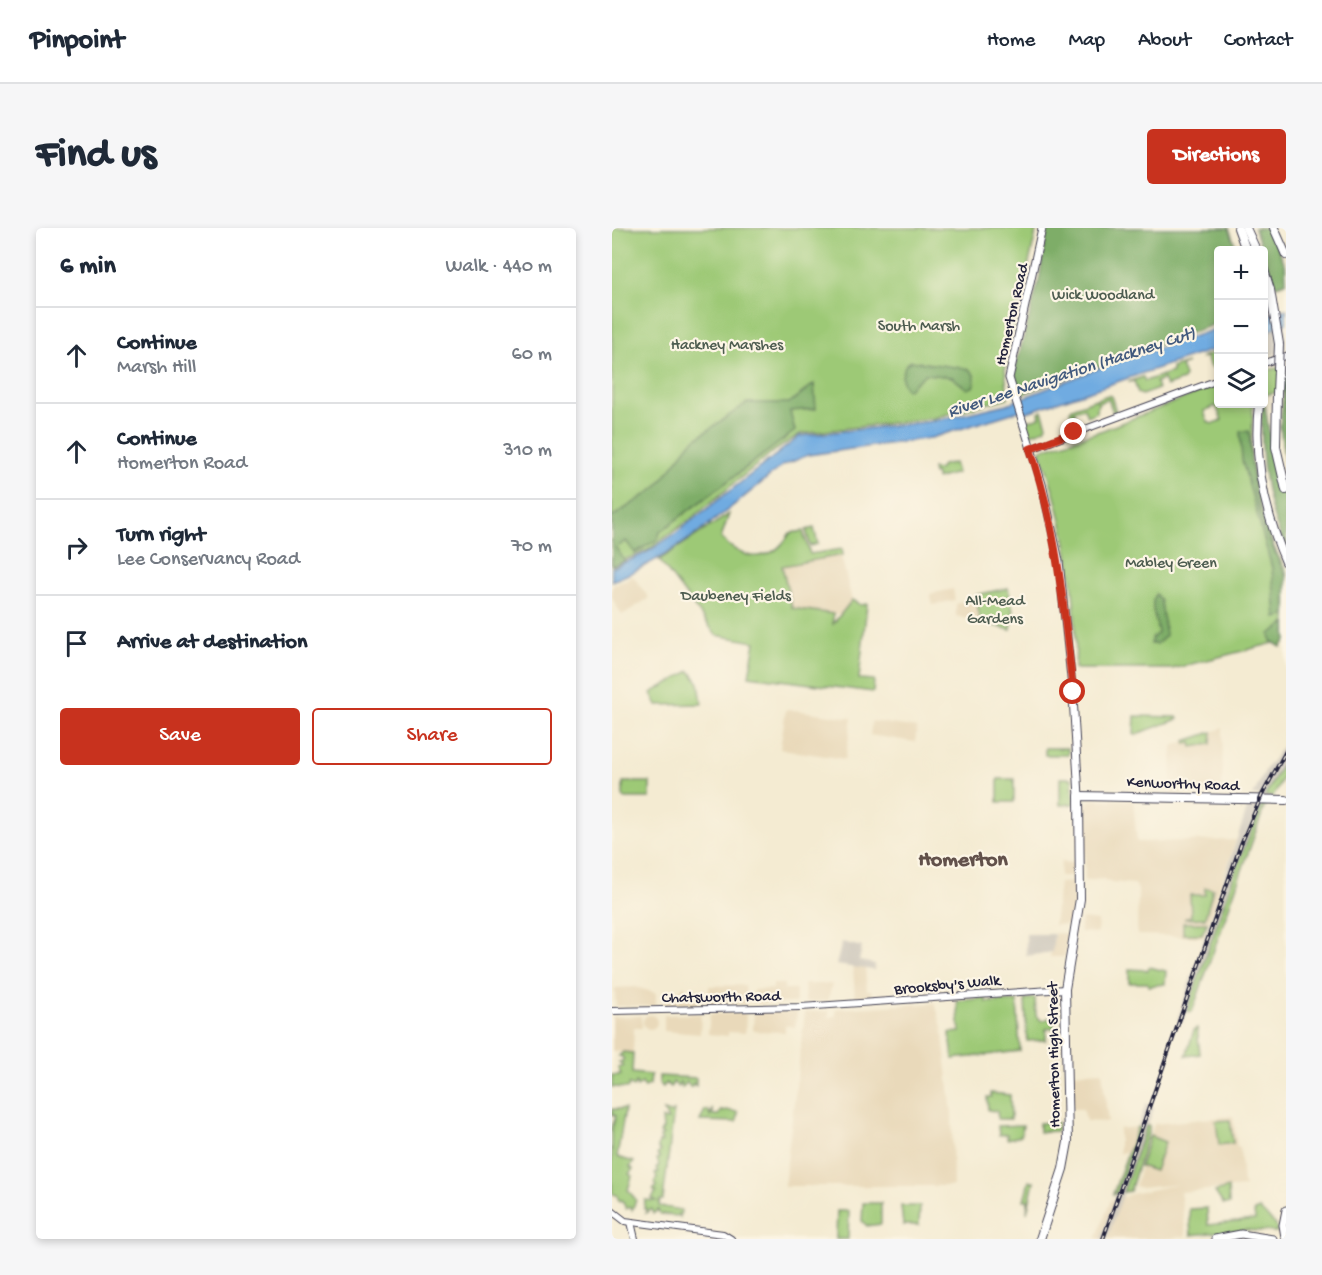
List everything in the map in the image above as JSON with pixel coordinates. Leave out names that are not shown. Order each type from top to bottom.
[{"type":"highway","points":[[1238,228],[1245,246]]},
{"type":"highway","points":[[1246,228],[1254,246]]},
{"type":"highway","points":[[1268,284],[1279,344],[1276,447],[1286,490]]},
{"type":"highway","points":[[1259,408],[1257,433],[1260,483],[1269,518],[1286,562]]},
{"type":"highway","name":"Kenworthy Road","points":[[1079,796],[1286,800]]},
{"type":"highway","name":"Homerton High Street","points":[[1040,1239],[1063,1169],[1068,1142],[1065,989],[1080,899],[1079,796]]},
{"type":"main road","name":"Homerton Road","points":[[1042,228],[1029,298],[1009,370],[1010,387],[1043,491],[1059,561],[1079,796]]},
{"type":"main road","points":[[1274,228],[1286,255]]},
{"type":"main road","points":[[1215,1239],[1241,1234],[1273,1239],[1286,1236],[1283,1225],[1286,1210]]},
{"type":"street","points":[[1268,361],[1286,356]]},
{"type":"street","points":[[1030,449],[1214,381]]},
{"type":"street","name":"Brooksby's Walk","points":[[831,1005],[1065,989]]},
{"type":"street","name":"Chatsworth Road","points":[[612,1011],[831,1005]]},
{"type":"street","points":[[612,1211],[622,1220],[724,1234],[731,1239]]},
{"type":"street","points":[[635,1223],[635,1239]]},
{"type":"shaded area","points":[[1286,323],[1286,350],[1268,357],[1268,331]]},
{"type":"shaded area","points":[[841,556],[852,600],[840,615],[792,608],[782,565]]},
{"type":"shaded area","points":[[633,576],[649,598],[622,615],[612,598],[612,586]]},
{"type":"shaded area","points":[[953,589],[955,600],[933,605],[930,594]]},
{"type":"shaded area","points":[[976,595],[980,622],[956,616],[956,604]]},
{"type":"shaded area","points":[[786,709],[852,718],[845,759],[780,749]]},
{"type":"shaded area","points":[[872,721],[917,728],[915,742],[870,735]]},
{"type":"shaded area","points":[[1223,728],[1222,794],[1171,793],[1172,746]]},
{"type":"shaded area","points":[[1286,742],[1286,771],[1273,797],[1266,796],[1262,805],[1236,869],[1183,1022],[1177,1020],[1249,803],[1255,804],[1259,796],[1253,795],[1266,769]]},
{"type":"shaded area","points":[[1090,800],[1133,800],[1137,842],[1236,840],[1203,937],[1137,935],[1138,890],[1135,884],[1110,882],[1103,879],[1085,881],[1085,806]]},
{"type":"shaded area","points":[[1061,862],[1076,863],[1076,876],[1060,876]]},
{"type":"shaded area","points":[[1076,882],[1072,924],[1054,925],[1059,883]]},
{"type":"shaded area","points":[[1082,919],[1098,921],[1097,933],[1080,932]]},
{"type":"shaded area","points":[[1055,933],[1070,934],[1064,957],[1050,957]]},
{"type":"shaded area","points":[[1026,934],[1054,934],[1052,952],[1026,956]]},
{"type":"shaded area","points":[[842,942],[862,947],[859,961],[875,964],[874,970],[836,965]]},
{"type":"shaded area","points":[[853,967],[865,968],[867,990],[871,990],[872,1000],[855,1000]]},
{"type":"shaded area","points":[[773,984],[784,984],[784,989],[796,989],[796,1003],[754,1003],[753,990],[773,989]]},
{"type":"shaded area","points":[[804,984],[832,984],[828,1001],[805,1002]]},
{"type":"shaded area","points":[[745,985],[746,1004],[709,1004],[709,986]]},
{"type":"shaded area","points":[[685,986],[686,991],[700,991],[701,1004],[664,1005],[664,990],[682,990]]},
{"type":"shaded area","points":[[635,987],[656,993],[656,1006],[616,1006],[615,988]]},
{"type":"shaded area","points":[[935,1003],[942,1027],[952,1114],[953,1186],[784,1186],[805,1012],[829,1011],[829,1017],[836,1016],[836,1009]]},
{"type":"shaded area","points":[[797,1012],[795,1027],[785,1025],[785,1032],[753,1031],[754,1013]]},
{"type":"shaded area","points":[[701,1014],[700,1034],[664,1031],[664,1015]]},
{"type":"shaded area","points":[[710,1014],[746,1014],[745,1033],[728,1032],[728,1036],[708,1034]]},
{"type":"shaded area","points":[[650,1015],[655,1017],[657,1022],[655,1027],[650,1029],[645,1027],[643,1022],[645,1017]]},
{"type":"shaded area","points":[[641,1016],[642,1028],[634,1028],[633,1053],[612,1051],[612,1017]]},
{"type":"shaded area","points":[[1102,1071],[1108,1122],[1086,1121],[1083,1109],[1073,1109],[1072,1073]]},
{"type":"shaded area","points":[[1146,1103],[1154,1108],[1107,1239],[1101,1239]]},
{"type":"shaded area","points":[[1233,1116],[1237,1146],[1240,1148],[1243,1182],[1246,1187],[1180,1192],[1186,1236],[1165,1239],[1096,1239],[1111,1200],[1126,1196],[1123,1205],[1127,1195],[1179,1184],[1141,1188],[1135,1186],[1154,1124]]},
{"type":"shaded area","points":[[1136,1127],[1127,1152],[1119,1153],[1119,1129]]},
{"type":"green space","name":"Hackney Marshes","points":[[612,228],[1037,228],[1005,368],[1008,398],[934,418],[800,434],[771,453],[692,518],[648,550],[612,565]]},
{"type":"green space","name":"Wick Woodland","points":[[1048,228],[1229,228],[1236,246],[1214,246],[1214,324],[1019,395],[1015,373],[1039,280]]},
{"type":"green space","points":[[1254,228],[1269,228],[1285,264],[1286,283],[1276,286],[1268,265],[1268,246],[1261,246]]},
{"type":"green space","points":[[1214,352],[1214,369],[1210,367],[1206,357],[1200,358]]},
{"type":"green space","points":[[911,361],[969,369],[975,377],[973,387],[967,389],[952,377],[925,374],[907,390],[902,381],[902,374],[906,364]]},
{"type":"green space","points":[[1187,363],[1181,366],[1185,376],[1183,380],[1166,386],[1163,379],[1156,382],[1158,389],[1142,395],[1138,393],[1134,381],[1128,382],[1143,377],[1145,381],[1172,372],[1172,368]]},
{"type":"green space","points":[[1285,366],[1283,391],[1268,394],[1268,370]]},
{"type":"green space","points":[[1286,374],[1286,473],[1280,426]]},
{"type":"green space","points":[[814,384],[816,409],[790,411],[795,431],[660,532],[658,539],[635,553],[626,541],[616,548],[625,561],[612,566],[612,517],[656,488],[691,442],[747,403],[789,403]]},
{"type":"green space","name":"Mabley Green","points":[[1214,387],[1214,407],[1204,411],[1207,421],[1212,424],[1222,420],[1217,408],[1253,408],[1251,459],[1261,509],[1274,547],[1286,571],[1286,640],[1172,669],[1075,669],[1075,613],[1068,558],[1057,503],[1040,450],[1103,430]]},
{"type":"green space","points":[[1108,395],[1111,396],[1116,411],[1113,412],[1108,399],[1098,403],[1097,412],[1087,416],[1084,408],[1074,411],[1079,424],[1075,426],[1070,411],[1072,408],[1096,399],[1097,401]]},
{"type":"green space","points":[[1262,408],[1265,408],[1272,451],[1286,499],[1286,548],[1268,496],[1263,461]]},
{"type":"green space","points":[[1042,411],[1047,425],[1045,429],[1031,434],[1027,421],[1040,417],[1039,412]]},
{"type":"green space","points":[[1249,431],[1254,490],[1263,525],[1286,577],[1286,615],[1276,618],[1272,568],[1242,460],[1240,432]]},
{"type":"green space","points":[[954,463],[957,473],[937,479],[935,473],[933,474],[932,469],[939,470],[942,465]]},
{"type":"green space","name":"Daubeney Fields","points":[[729,514],[721,538],[739,552],[748,555],[766,555],[783,543],[790,533],[803,531],[810,554],[842,549],[843,555],[782,566],[792,608],[833,614],[833,624],[852,600],[861,605],[867,604],[859,679],[874,680],[873,692],[749,676],[755,642],[716,635],[659,560]]},
{"type":"green space","points":[[814,528],[818,544],[810,546],[806,530]]},
{"type":"green space","name":"All-Mead Gardens","points":[[1008,588],[1013,611],[1011,630],[980,622],[976,595]]},
{"type":"green space","points":[[1156,594],[1161,601],[1166,636],[1157,644],[1151,644],[1152,638],[1158,633],[1153,608]]},
{"type":"green space","points":[[1286,623],[1286,640],[1281,647],[1271,641],[1270,634]]},
{"type":"green space","points":[[690,671],[699,683],[702,704],[657,705],[651,693]]},
{"type":"green space","points":[[1135,716],[1177,717],[1178,719],[1134,735]]},
{"type":"green space","points":[[1212,732],[1211,744],[1192,747],[1191,743],[1186,744],[1185,741]]},
{"type":"green space","points":[[1045,748],[1068,748],[1068,755],[1045,755]]},
{"type":"green space","points":[[1286,758],[1286,771],[1273,797],[1265,796]]},
{"type":"green space","points":[[1060,778],[1072,778],[1074,804],[1060,805]]},
{"type":"green space","points":[[998,779],[1014,779],[1014,802],[998,802]]},
{"type":"green space","points":[[623,782],[650,782],[650,798],[623,798]]},
{"type":"green space","points":[[1262,805],[1265,805],[1192,1012],[1187,1011],[1236,869]]},
{"type":"green space","points":[[1205,888],[1213,889],[1205,918],[1184,919],[1191,916],[1190,895],[1205,895]]},
{"type":"green space","points":[[1183,923],[1207,923],[1202,934],[1183,934]]},
{"type":"green space","points":[[1149,967],[1166,971],[1165,984],[1148,986],[1148,983],[1129,983],[1129,969],[1148,970]]},
{"type":"green space","points":[[986,998],[986,1002],[1017,1001],[1020,1051],[953,1059],[950,1033],[960,1032],[957,1001]]},
{"type":"green space","points":[[1035,998],[1036,1016],[1042,1021],[1052,1017],[1055,1028],[1046,1029],[1046,1040],[1027,1041],[1025,999]]},
{"type":"green space","points":[[1197,1028],[1200,1054],[1186,1056],[1194,1030]]},
{"type":"green space","points":[[623,1052],[633,1053],[632,1073],[651,1075],[650,1085],[644,1087],[642,1083],[637,1087],[636,1083],[633,1087],[629,1084],[628,1088],[612,1087],[612,1075],[621,1075],[618,1068],[624,1066],[619,1062],[623,1061],[623,1057],[619,1056]]},
{"type":"green space","points":[[659,1076],[696,1078],[696,1086],[693,1083],[690,1087],[687,1082],[682,1088],[680,1082],[678,1087],[673,1082],[671,1087],[666,1083],[663,1087],[659,1083]]},
{"type":"green space","points":[[991,1093],[1010,1095],[1011,1119],[998,1119],[997,1111],[988,1110],[987,1097],[991,1097]]},
{"type":"green space","points":[[613,1109],[625,1109],[617,1157],[634,1162],[630,1167],[633,1169],[629,1174],[632,1176],[628,1190],[636,1200],[632,1210],[630,1207],[626,1209],[622,1200],[619,1201],[617,1195],[612,1194],[612,1128],[616,1116],[612,1114]]},
{"type":"green space","points":[[674,1110],[663,1200],[660,1200],[659,1206],[681,1210],[680,1217],[678,1214],[677,1216],[660,1214],[658,1210],[653,1214],[652,1209],[646,1213],[647,1209],[644,1209],[645,1200],[656,1201],[652,1198],[656,1192],[653,1190],[656,1186],[655,1174],[659,1172],[656,1169],[659,1165],[657,1159],[660,1158],[657,1155],[661,1151],[658,1149],[659,1142],[662,1142],[660,1137],[663,1135],[660,1133],[663,1129],[662,1119],[668,1120],[664,1111],[673,1114]]},
{"type":"green space","points":[[705,1110],[708,1110],[710,1116],[712,1110],[713,1115],[719,1115],[721,1110],[738,1112],[737,1122],[700,1121]]},
{"type":"green space","points":[[1230,1120],[1233,1143],[1219,1145],[1216,1121]]},
{"type":"green space","points":[[1057,1122],[1057,1131],[1039,1132],[1039,1123]]},
{"type":"green space","points":[[1023,1125],[1021,1136],[1007,1139],[1007,1134],[999,1135],[998,1126]]},
{"type":"green space","points":[[1146,1126],[1149,1126],[1149,1130],[1130,1191],[1123,1192]]},
{"type":"green space","points":[[1137,1127],[1140,1127],[1117,1193],[1113,1194]]},
{"type":"green space","points":[[1150,1136],[1165,1142],[1155,1171],[1140,1166]]},
{"type":"green space","points":[[1029,1181],[1034,1181],[1027,1213],[1028,1200],[1024,1200]]},
{"type":"green space","points":[[1228,1188],[1229,1204],[1223,1204],[1215,1192]]},
{"type":"green space","points":[[863,1203],[881,1203],[881,1224],[867,1226],[862,1221]]},
{"type":"green space","points":[[901,1206],[920,1206],[919,1225],[903,1225]]},
{"type":"green space","points":[[1207,1208],[1208,1225],[1255,1220],[1254,1211],[1259,1209],[1276,1225],[1277,1232],[1244,1230],[1191,1235],[1189,1209]]},
{"type":"green space","points":[[837,1211],[849,1211],[848,1239],[836,1239]]},
{"type":"water","points":[[1286,309],[1286,323],[1268,331],[1268,315]]},
{"type":"water","points":[[1214,329],[1214,349],[1024,413],[1022,410],[931,438],[808,455],[782,466],[722,515],[680,545],[636,571],[612,581],[612,568],[646,553],[676,533],[800,436],[934,421],[1007,404],[1100,368]]},
{"type":"railway","points":[[1103,1239],[1241,844],[1262,795],[1286,751]]},
{"type":"district","name":"Homerton","points":[[963,857]]},
{"type":"route","points":[[1073,692],[1059,561],[1039,474],[1030,449],[1074,432]]},
{"type":"park label","name":"South Marsh","points":[[919,324]]},
{"type":"water label","name":"River Lee Navigation (Hackney Cut)","points":[[1071,371]]}]
